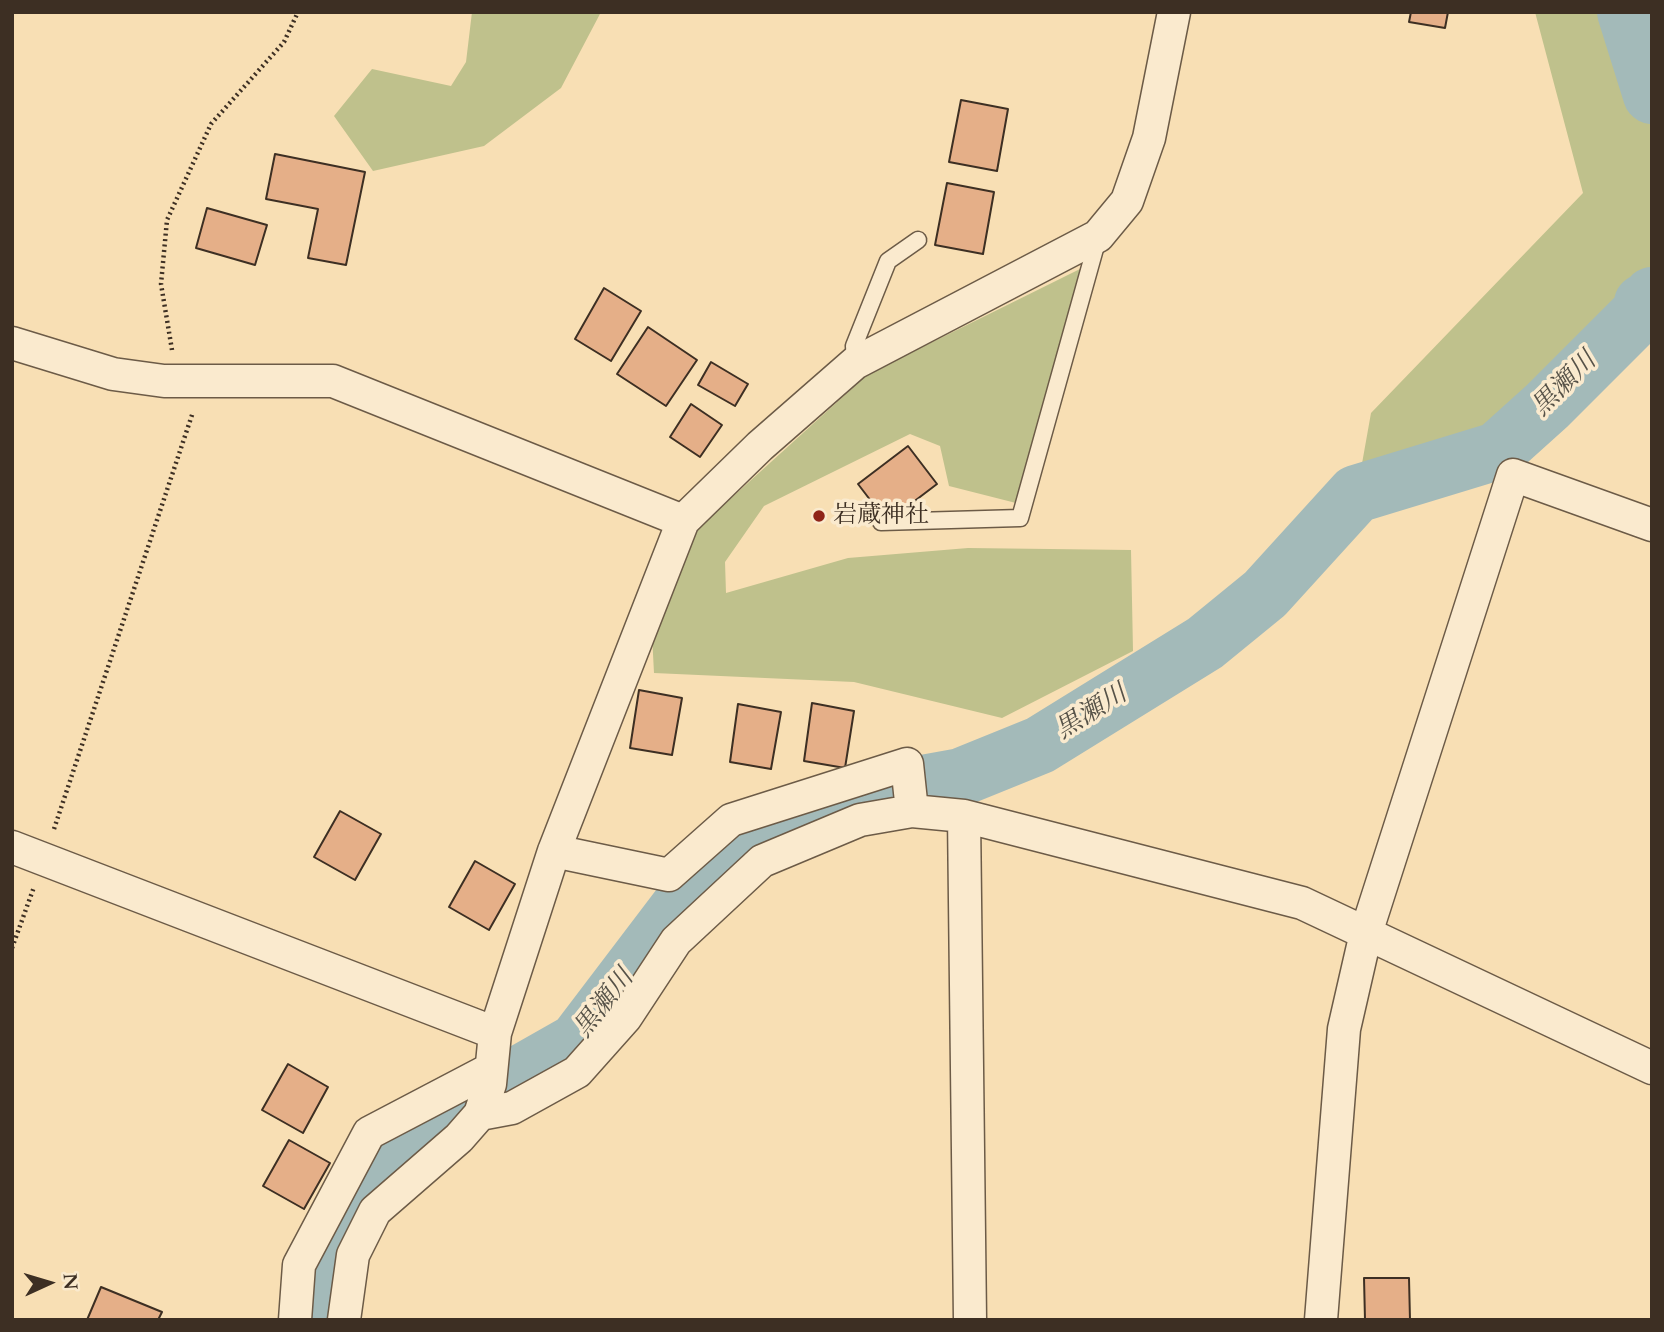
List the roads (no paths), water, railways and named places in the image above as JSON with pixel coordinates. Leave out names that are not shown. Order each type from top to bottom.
[{"type":"street","points":[[344,1320],[353,1255],[375,1211],[459,1138],[480,1114],[491,1084],[495,1033],[554,851],[683,521],[760,446],[855,363],[1098,236],[1127,201],[1149,138],[1174,12]]},
{"type":"street","points":[[12,343],[113,374],[164,381],[333,382],[683,521]]},
{"type":"street","points":[[1321,1320],[1344,1029],[1366,933],[1513,475],[1652,525]]},
{"type":"street","points":[[480,1114],[512,1108],[577,1072],[625,1017],[676,941],[731,820],[906,764],[912,811]]},
{"type":"street","points":[[554,851],[701,881],[762,861],[860,820],[912,811],[964,816],[1301,903],[1652,1068]]},
{"type":"street","points":[[964,816],[970,1320]]},
{"type":"street","points":[[12,847],[495,1033]]},
{"type":"street","points":[[295,1320],[299,1265],[369,1133],[491,1069]]},
{"type":"lane","points":[[881,522],[1020,518],[1098,236]]},
{"type":"lane","points":[[855,363],[854,346],[888,261],[918,240]]},
{"type":"waterway","name":"黒瀬川","points":[[1626,12],[1652,95]]},
{"type":"waterway","name":"黒瀬川","points":[[510,1080],[577,1042],[716,859],[878,792],[961,777],[1040,745],[1205,643],[1265,594],[1356,494],[1497,451],[1547,406],[1641,312],[1643,303],[1649,302],[1652,296]]},
{"type":"waterway","name":"黒瀬川","points":[[311,1320],[312,1294],[333,1226],[380,1156],[397,1140],[466,1105]]},
{"type":"place","name":"岩蔵神社","points":[[819,516]]}]
